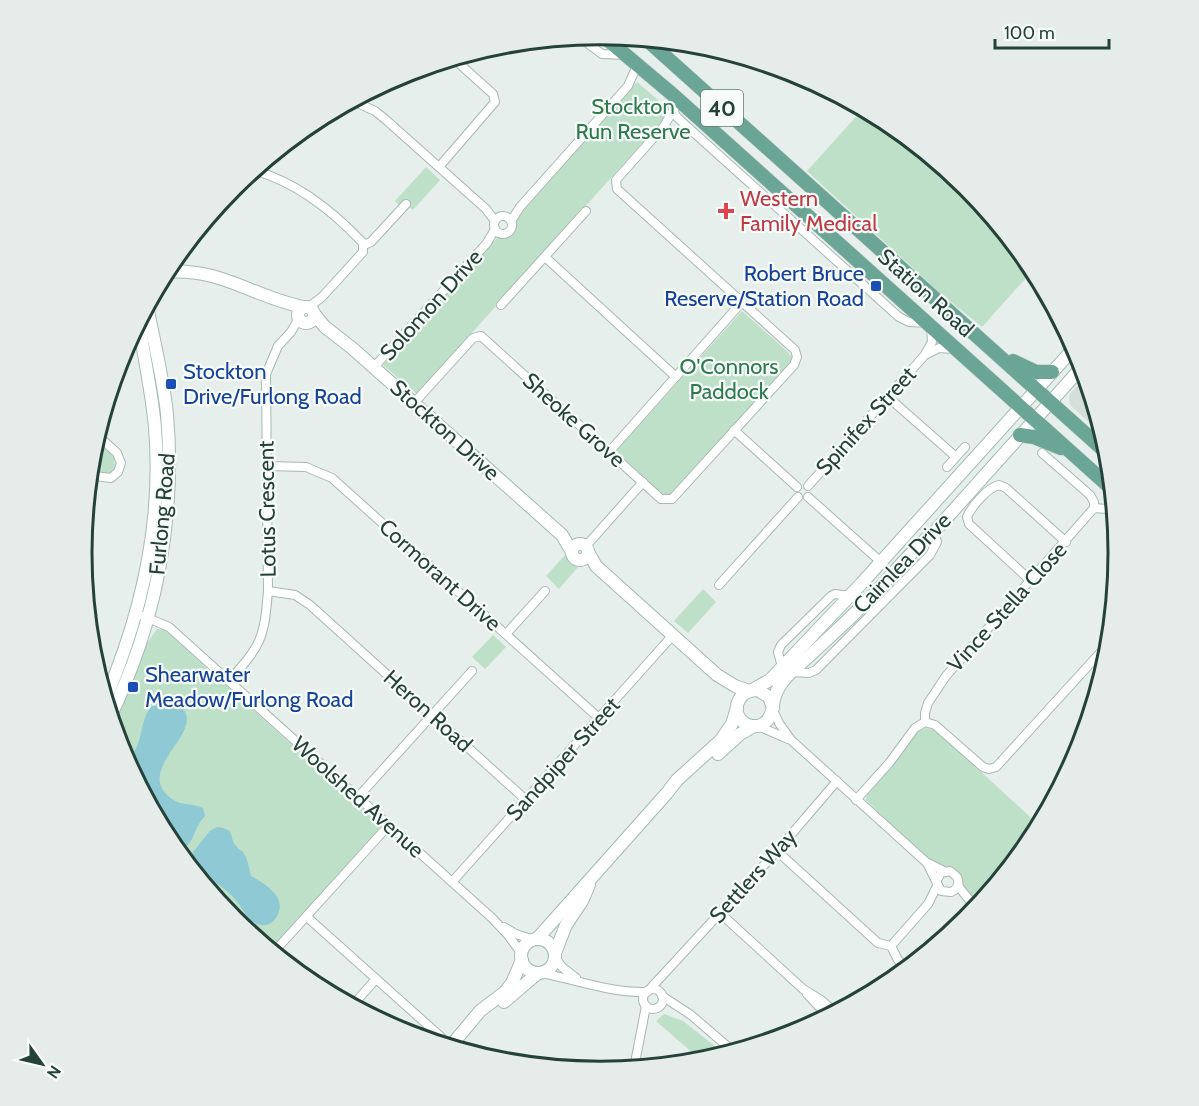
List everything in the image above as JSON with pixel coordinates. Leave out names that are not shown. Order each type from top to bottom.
[{"type":"main road","name":"Station Road","points":[[615,45],[656,79],[1102,480]]},
{"type":"main road","name":"Station Road","points":[[661,49],[1095,442]]},
{"type":"main road","points":[[990,348],[1031,370],[1052,372]]},
{"type":"main road","points":[[1020,435],[1045,441],[1076,457]]},
{"type":"street","points":[[590,45],[602,54],[631,58]]},
{"type":"street","name":"Solomon Drive","points":[[374,367],[487,243],[501,223],[520,207],[628,86],[635,70],[631,58]]},
{"type":"street","points":[[439,167],[495,102],[493,94],[460,64]]},
{"type":"street","points":[[628,86],[638,80],[656,79]]},
{"type":"street","points":[[672,94],[674,109],[682,122],[899,317],[909,322],[930,325]]},
{"type":"street","points":[[361,105],[385,119],[501,223]]},
{"type":"street","points":[[609,452],[742,302],[617,189],[616,180],[664,126],[674,109]]},
{"type":"street","points":[[664,126],[676,121],[682,122]]},
{"type":"street","points":[[263,173],[283,180],[310,196],[364,245],[363,252],[306,315]]},
{"type":"street","points":[[364,245],[371,242],[406,204]]},
{"type":"street","points":[[501,305],[586,211]]},
{"type":"street","points":[[545,257],[676,377]]},
{"type":"street","name":"Stockton Drive","points":[[176,272],[197,272],[221,277],[285,303],[325,327],[374,367],[562,536],[582,551]]},
{"type":"street","name":"Sheoke Grove","points":[[414,403],[473,338],[481,336],[661,499],[672,499],[794,365],[797,357],[795,350],[742,302]]},
{"type":"street","name":"Lotus Crescent","points":[[229,681],[252,656],[260,643],[265,624],[268,591],[266,374],[278,346],[306,315]]},
{"type":"street","name":"Furlong Road","points":[[110,688],[142,616],[162,552],[168,493],[169,449],[161,371],[150,318]]},
{"type":"street","name":"Spinifex Street","points":[[808,486],[924,356],[932,342],[930,325]]},
{"type":"street","name":"Furlong Road","points":[[115,705],[138,652],[142,594],[152,537],[157,471],[152,393],[142,333]]},
{"type":"street","name":"Spinifex Street","points":[[924,356],[939,348],[957,349]]},
{"type":"street","name":"Cairnlea Drive","points":[[773,709],[777,691],[787,669],[1067,355]]},
{"type":"street","name":"Cairnlea Drive","points":[[750,691],[767,683],[787,669],[859,609],[915,548],[934,532],[1075,375]]},
{"type":"street","points":[[888,397],[956,457]]},
{"type":"street","points":[[734,430],[797,486]]},
{"type":"street","points":[[98,476],[111,478],[118,472],[121,463],[117,453],[104,441]]},
{"type":"street","points":[[947,467],[965,447]]},
{"type":"street","points":[[1042,453],[1093,498],[1094,508],[1105,509]]},
{"type":"street","name":"Cormorant Drive","points":[[266,466],[306,467],[332,478],[600,718]]},
{"type":"street","points":[[643,482],[582,551],[717,675],[735,686],[764,693],[772,702],[773,709],[791,740],[926,862],[945,887],[968,902]]},
{"type":"street","points":[[797,486],[801,484],[808,486],[810,490],[808,497]]},
{"type":"street","points":[[1031,580],[969,524],[967,517],[990,490],[999,485],[1006,488],[1066,542]]},
{"type":"street","points":[[797,486],[795,491],[798,497],[804,499],[808,497]]},
{"type":"street","name":"Spinifex Street","points":[[719,585],[798,497]]},
{"type":"street","points":[[808,497],[892,574]]},
{"type":"street","name":"Vince Stella Close","points":[[925,722],[928,703],[946,676],[1094,508]]},
{"type":"street","points":[[787,669],[809,673],[816,670],[930,555],[937,542],[934,532]]},
{"type":"street","name":"Heron Road","points":[[268,591],[295,595],[310,605],[526,800]]},
{"type":"street","points":[[506,634],[546,591]]},
{"type":"street","name":"Woolshed Avenue","points":[[142,616],[169,627],[492,918],[508,935],[522,957]]},
{"type":"street","name":"Sandpiper Street","points":[[452,882],[673,636]]},
{"type":"street","points":[[856,800],[890,762],[915,728],[925,722],[935,724],[983,767],[989,769],[996,767],[1097,656]]},
{"type":"street","points":[[358,797],[472,671]]},
{"type":"street","points":[[717,675],[737,706],[744,723],[791,740]]},
{"type":"street","points":[[456,1040],[480,1011],[505,992],[512,983],[526,945],[536,939],[594,876],[677,780],[722,740],[732,724],[741,696],[750,691]]},
{"type":"street","points":[[667,794],[740,734],[768,721],[773,709]]},
{"type":"street","name":"Settlers Way","points":[[648,991],[777,851],[837,781]]},
{"type":"street","points":[[279,947],[389,825]]},
{"type":"street","points":[[777,851],[878,943],[891,946]]},
{"type":"street","points":[[891,946],[945,887],[958,880],[956,874],[950,871],[944,872],[926,862]]},
{"type":"street","points":[[944,872],[945,887]]},
{"type":"street","points":[[462,1033],[540,973],[552,967],[566,925],[582,901],[594,876]]},
{"type":"street","points":[[720,914],[803,989],[821,1010]]},
{"type":"street","points":[[307,916],[439,1035]]},
{"type":"street","name":"Woolshed Avenue","points":[[492,918],[509,930],[536,939]]},
{"type":"street","points":[[536,939],[547,941],[562,967],[581,981]]},
{"type":"street","points":[[891,946],[900,962]]},
{"type":"street","points":[[522,957],[528,969],[581,981],[596,987],[625,992],[655,990],[726,1045]]},
{"type":"street","name":"Settlers Way","points":[[661,994],[668,970]]},
{"type":"street","points":[[357,999],[376,978]]},
{"type":"street","points":[[803,989],[829,1006]]},
{"type":"street","points":[[648,991],[644,996],[651,1006]]},
{"type":"street","points":[[625,992],[651,1006],[682,1009]]},
{"type":"street","points":[[636,1060],[642,1029],[651,1006],[662,1002],[661,994]]},
{"type":"shaded area","points":[[1079,384],[1090,424],[1070,405],[1069,395]]},
{"type":"green space","name":"Stockton Run Reserve","points":[[637,82],[671,111],[417,394],[383,365]]},
{"type":"green space","points":[[857,115],[909,150],[959,194],[1003,244],[1026,278],[982,327],[940,293],[807,171]]},
{"type":"green space","points":[[426,167],[440,180],[413,210],[404,202],[400,206],[395,201]]},
{"type":"green space","name":"O'Connors Paddock","points":[[742,311],[788,352],[792,357],[789,364],[670,495],[663,495],[616,451]]},
{"type":"green space","points":[[103,446],[114,457],[115,467],[109,474],[100,473]]},
{"type":"green space","points":[[565,555],[570,563],[578,567],[559,589],[546,576]]},
{"type":"green space","points":[[703,589],[716,602],[688,633],[674,621]]},
{"type":"green space","points":[[157,629],[165,630],[382,826],[277,945],[240,912],[196,862],[160,807],[130,747],[118,715],[144,648]]},
{"type":"green space","points":[[493,635],[506,647],[485,669],[472,657]]},
{"type":"green space","points":[[925,728],[934,730],[1032,819],[1003,862],[973,897],[945,868],[930,861],[866,800],[867,794],[916,733]]},
{"type":"green space","points":[[664,1014],[683,1021],[716,1047],[692,1052],[656,1021]]},
{"type":"water","points":[[164,697],[182,707],[187,719],[184,732],[166,759],[160,773],[161,786],[172,799],[203,808],[205,816],[185,847],[160,807],[133,753],[148,711],[154,703]]},
{"type":"water","points":[[218,827],[229,831],[236,846],[245,855],[251,876],[263,883],[278,898],[279,911],[270,924],[259,925],[251,920],[226,890],[213,882],[191,855],[213,829]]},
{"type":"place","name":"Western Family Medical","points":[[726,211]]},
{"type":"place","name":"Robert Bruce Reserve/Station Road","points":[[876,286]]},
{"type":"place","name":"Stockton Drive/Furlong Road","points":[[171,384]]},
{"type":"place","name":"Shearwater Meadow/Furlong Road","points":[[133,687]]}]
